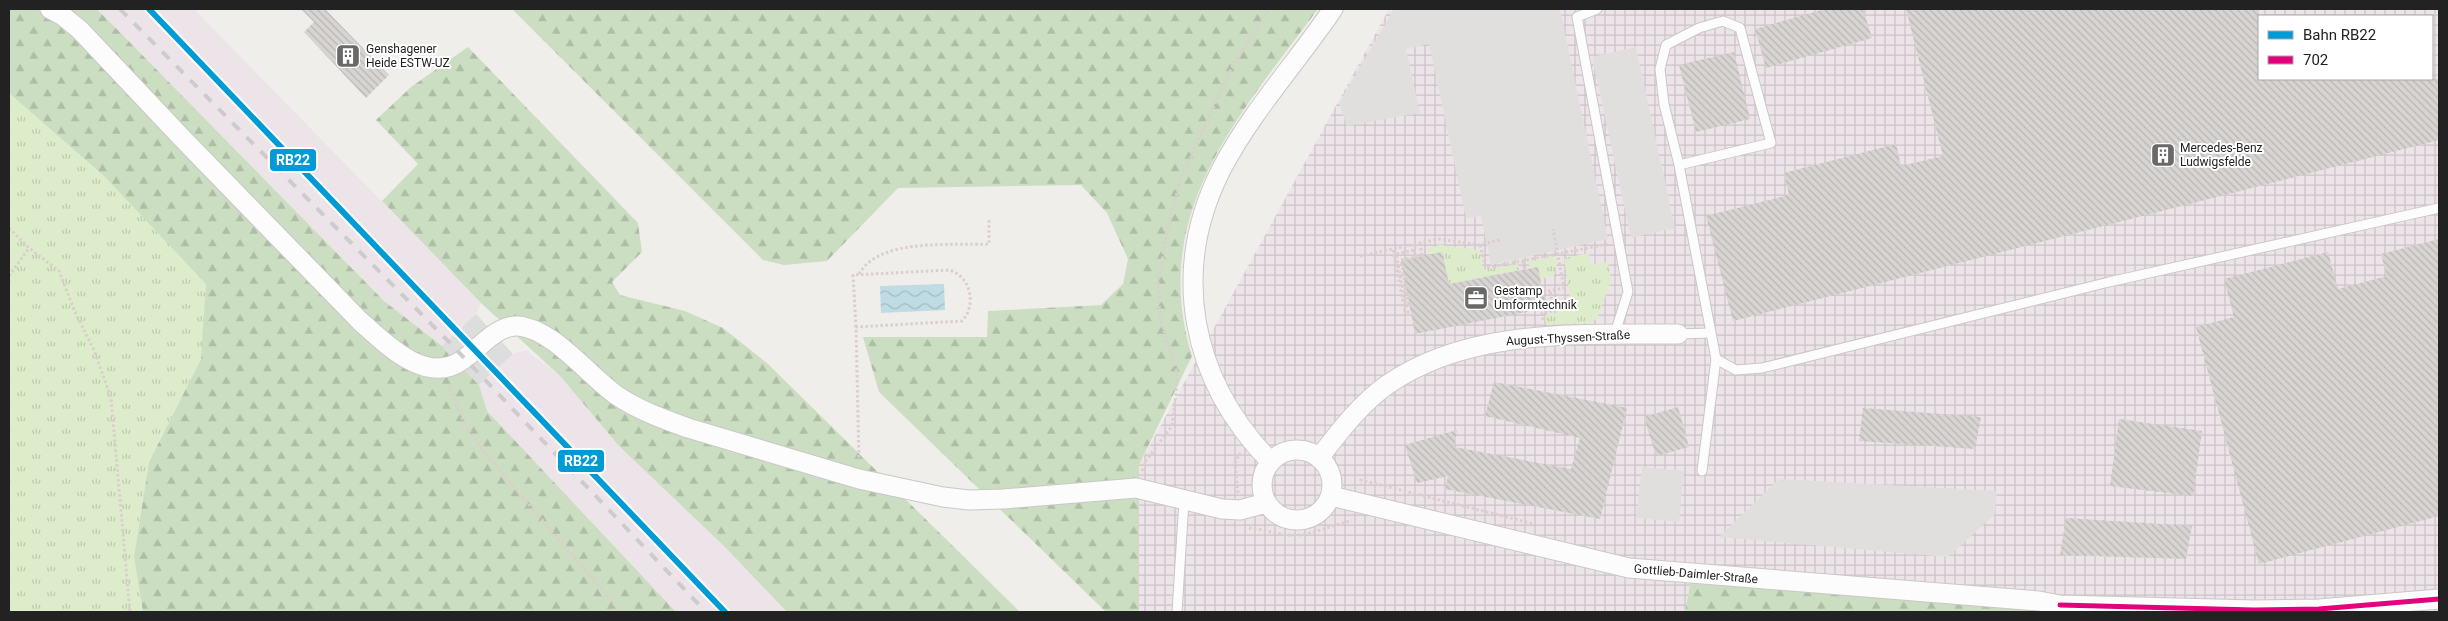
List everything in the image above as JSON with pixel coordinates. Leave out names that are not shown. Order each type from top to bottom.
[{"type":"street","points":[[50,9],[63,16],[80,30],[360,321],[390,347],[411,361],[441,368],[461,362],[499,332],[508,327],[518,326],[539,333],[617,395],[657,416],[688,428],[860,479],[915,492],[969,500],[1136,488],[1222,509],[1240,510],[1266,503]]},
{"type":"street","points":[[1270,461],[1252,442],[1227,407],[1204,354],[1194,300],[1194,268],[1197,239],[1208,199],[1234,148],[1332,9]]},
{"type":"street","name":"August-Thyssen-Straße","points":[[1319,458],[1367,402],[1386,386],[1410,371],[1446,355],[1494,343],[1546,338],[1615,333],[1678,334]]},
{"type":"street","points":[[1288,450],[1299,450],[1319,458],[1326,465],[1331,475],[1331,496],[1318,514],[1297,521],[1279,516],[1266,503],[1261,482],[1270,461],[1288,450]]},
{"type":"street","name":"Gottlieb-Daimler-Straße","points":[[1331,496],[1629,568],[2039,601],[2063,609],[2319,609],[2439,599]]},
{"type":"lane","points":[[1598,9],[1576,17],[1628,292],[1615,333]]},
{"type":"lane","points":[[1679,165],[1772,143],[1740,28],[1723,21],[1699,28],[1666,45],[1660,69],[1664,104],[1679,165],[1716,359],[1702,471]]},
{"type":"lane","points":[[1716,359],[1736,370],[1762,368],[2109,282],[2439,208]]},
{"type":"lane","points":[[1678,334],[1710,333]]},
{"type":"lane","points":[[1177,612],[1184,500]]},
{"type":"path","points":[[859,274],[865,264],[891,250],[909,247],[990,244],[989,218]]},
{"type":"path","points":[[9,228],[29,248],[59,271],[75,312],[94,350],[110,398],[130,612]]},
{"type":"path","points":[[1542,292],[1564,288],[1553,229]]},
{"type":"path","points":[[1360,256],[1439,239],[1480,245],[1500,240]]},
{"type":"path","points":[[1480,245],[1486,268],[1618,242]]},
{"type":"path","points":[[1420,244],[1422,256]]},
{"type":"path","points":[[9,276],[29,248]]},
{"type":"path","points":[[1392,250],[1405,312],[1411,312]]},
{"type":"path","points":[[1414,250],[1416,257],[1401,260],[1409,305],[1406,306],[1396,254],[1414,250]]},
{"type":"path","points":[[1523,261],[1524,269]]},
{"type":"path","points":[[856,327],[954,323],[962,321],[969,309],[968,285],[958,273],[949,270],[853,275],[860,479]]},
{"type":"path","points":[[1546,338],[1542,313],[1554,310],[1550,290]]},
{"type":"path","points":[[441,368],[466,425],[489,458],[621,612]]},
{"type":"path","points":[[1252,442],[1238,454],[1235,464],[1240,510],[1246,527],[1297,536],[1320,531],[1334,524],[1352,521],[1359,503]]},
{"type":"path","points":[[1362,480],[1544,527]]},
{"type":"shaded area","points":[[97,9],[194,9],[481,303],[476,314],[442,346],[384,301]]},
{"type":"shaded area","points":[[1389,9],[2439,9],[2439,612],[2061,612],[1692,574],[1685,612],[1139,612],[1139,465]]},
{"type":"shaded area","points":[[1394,9],[1560,9],[1608,239],[1491,265],[1481,216],[1466,218],[1429,44],[1406,49],[1420,113],[1347,126],[1339,103]]},
{"type":"shaded area","points":[[1636,47],[1675,228],[1631,238],[1592,57]]},
{"type":"shaded area","points":[[526,350],[561,377],[619,446],[725,547],[787,612],[676,612],[486,411],[479,385],[513,354]]},
{"type":"shaded area","points":[[1642,467],[1684,471],[1679,522],[1636,518]]},
{"type":"shaded area","points":[[1779,479],[1997,491],[1995,514],[1948,557],[1719,537]]},
{"type":"green space","points":[[97,9],[384,301],[442,346],[479,385],[487,411],[676,612],[143,612],[134,557],[149,462],[201,359],[206,284],[104,176],[9,93],[9,10]]},
{"type":"green space","points":[[512,9],[1318,9],[1259,88],[1232,128],[1209,169],[1192,212],[1182,256],[1182,304],[1192,356],[1139,465],[1139,612],[1106,612],[879,392],[863,337],[987,337],[988,311],[1101,305],[1123,284],[1128,259],[1107,213],[1081,185],[898,188],[827,261],[784,265],[763,260]]},
{"type":"green space","points":[[468,47],[638,223],[642,252],[612,282],[620,295],[685,311],[723,328],[768,364],[1020,612],[787,612],[725,547],[619,446],[561,377],[481,303],[382,201],[418,164],[376,120],[411,87]]},
{"type":"green space","points":[[9,93],[104,176],[207,284],[201,359],[149,462],[134,557],[143,612],[9,612]]},
{"type":"green space","points":[[1440,245],[1479,250],[1483,270],[1518,264],[1519,270],[1449,284],[1442,252],[1429,254],[1428,248]]},
{"type":"green space","points":[[1589,253],[1591,264],[1608,262],[1611,281],[1597,319],[1589,323],[1546,325],[1545,315],[1556,313],[1555,307],[1571,304],[1564,258]]},
{"type":"green space","points":[[1556,256],[1557,264],[1554,276],[1540,279],[1538,267],[1530,268],[1528,262]]},
{"type":"green space","points":[[1692,574],[2061,612],[1685,612]]},
{"type":"water","points":[[944,284],[945,310],[881,313],[880,286]]},
{"type":"pier","points":[[476,314],[513,354],[479,385],[442,346]]},
{"type":"building","name":"Genshagener Heide ESTW-UZ","points":[[301,9],[325,9],[389,75],[366,98],[304,32],[314,22]]},
{"type":"building","points":[[1825,9],[1863,9],[1872,38],[1766,68],[1755,29]]},
{"type":"building","name":"Mercedes-Benz Ludwigsfelde","points":[[1906,9],[2259,9],[2258,80],[2439,79],[2439,140],[1733,321],[1706,216],[1789,195],[1784,173],[1896,144],[1901,166],[1943,156]]},
{"type":"building","points":[[1734,52],[1750,119],[1696,132],[1679,65]]},
{"type":"building","points":[[2439,239],[2439,516],[2259,564],[2196,327],[2234,317],[2224,279],[2328,252],[2338,289],[2387,276],[2381,254]]},
{"type":"building","name":"Gestamp Umformtechnik","points":[[1442,252],[1449,284],[1538,267],[1546,308],[1415,334],[1401,260]]},
{"type":"building","points":[[1494,382],[1627,408],[1600,519],[1445,489],[1448,476],[1417,483],[1405,445],[1457,430],[1454,447],[1571,469],[1580,438],[1485,416]]},
{"type":"building","points":[[1678,407],[1689,447],[1656,456],[1644,417]]},
{"type":"building","points":[[1863,408],[1981,417],[1975,449],[1859,441]]},
{"type":"building","points":[[2119,419],[2202,431],[2193,496],[2110,486]]},
{"type":"building","points":[[2066,518],[2192,526],[2186,559],[2060,555]]},
{"type":"railway","points":[[120,9],[448,341],[706,612]]},
{"type":"rail line","name":"RB22","points":[[149,9],[725,612]]},
{"type":"transit line","name":"702","points":[[2060,605],[2254,610],[2319,609],[2439,599]]},
{"type":"place","name":"Genshagener Heide ESTW-UZ","points":[[348,56]]},
{"type":"place","name":"Mercedes-Benz Ludwigsfelde","points":[[2163,155]]},
{"type":"place","name":"Gestamp Umformtechnik","points":[[1476,298]]}]
